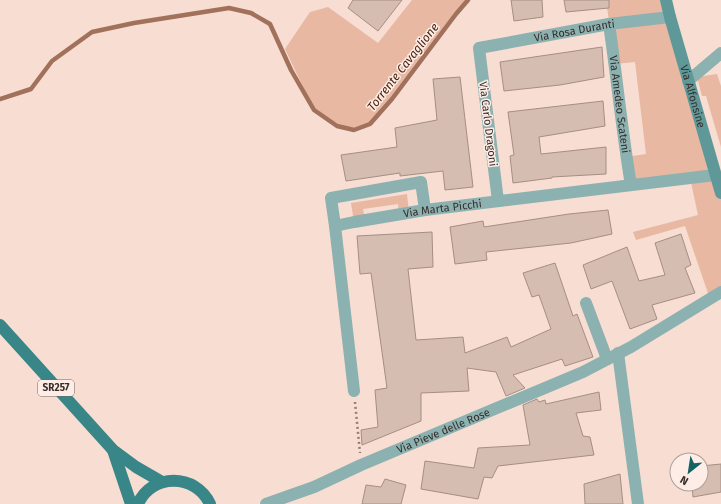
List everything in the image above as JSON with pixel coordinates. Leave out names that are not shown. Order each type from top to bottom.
[{"type":"main road","name":"Via Alfonsine","points":[[666,0],[721,193]]},
{"type":"main road","name":"SR257","points":[[0,325],[113,450],[136,467],[162,482]]},
{"type":"main road","name":"SR257","points":[[113,450],[131,504]]},
{"type":"main road","points":[[138,504],[146,492],[154,485],[174,480],[188,483],[196,487],[210,504]]},
{"type":"street","name":"Via Rosa Duranti","points":[[479,48],[609,24],[670,17]]},
{"type":"street","name":"Via Amedeo Scateni","points":[[609,24],[631,185]]},
{"type":"street","name":"Via Carlo Dragoni","points":[[479,48],[498,201]]},
{"type":"street","points":[[688,81],[721,53]]},
{"type":"street","name":"Via Marta Picchi","points":[[336,226],[425,210],[715,175]]},
{"type":"street","points":[[354,391],[336,226],[331,198],[421,182],[425,210]]},
{"type":"street","name":"Via Pieve delle Rose","points":[[266,504],[314,487],[361,465],[583,372],[618,354],[721,292]]},
{"type":"street","points":[[586,303],[607,359]]},
{"type":"street","points":[[618,354],[638,504]]},
{"type":"path","points":[[354,391],[361,465]]},
{"type":"shaded area","points":[[412,0],[468,0],[392,99],[370,124],[354,130],[337,126],[314,110],[285,49],[310,12],[328,7],[378,43]]},
{"type":"shaded area","points":[[606,0],[666,0],[721,193],[721,292],[710,299],[685,226],[636,240],[633,232],[698,215],[690,178],[631,185],[626,157],[646,154],[635,62],[615,64]]},
{"type":"shaded area","points":[[717,74],[721,86],[721,147],[706,96],[702,96],[697,77]]},
{"type":"shaded area","points":[[407,194],[409,213],[399,215],[398,204],[363,209],[365,220],[354,222],[351,203]]},
{"type":"building","points":[[353,0],[402,0],[378,31],[348,8]]},
{"type":"building","points":[[511,0],[542,0],[543,17],[514,21]]},
{"type":"building","points":[[564,0],[609,0],[609,8],[566,12]]},
{"type":"building","points":[[602,47],[604,77],[560,85],[504,91],[500,62]]},
{"type":"building","points":[[460,77],[473,187],[445,190],[443,171],[400,176],[400,173],[346,181],[341,155],[397,147],[395,128],[437,120],[433,79]]},
{"type":"building","points":[[603,101],[605,126],[539,137],[541,154],[606,147],[606,174],[552,177],[513,183],[510,156],[514,155],[508,112]]},
{"type":"building","points":[[608,210],[612,234],[571,243],[486,252],[487,260],[455,264],[450,227],[483,221],[484,227],[569,214]]},
{"type":"building","points":[[432,232],[433,267],[408,269],[416,340],[463,337],[465,353],[507,337],[511,347],[551,329],[539,295],[532,297],[523,273],[555,263],[573,316],[577,314],[593,357],[565,366],[562,359],[513,375],[525,388],[506,396],[496,372],[467,368],[469,391],[421,393],[421,421],[362,445],[361,430],[378,427],[375,390],[387,388],[371,273],[360,274],[357,236]]},
{"type":"building","points":[[681,234],[691,265],[685,268],[695,293],[652,305],[657,319],[630,329],[612,281],[591,289],[583,265],[627,247],[639,281],[665,275],[655,243]]},
{"type":"building","points":[[599,392],[601,410],[576,413],[583,436],[590,437],[594,455],[498,466],[492,478],[484,477],[478,499],[421,489],[425,461],[474,468],[478,448],[530,445],[523,405],[537,399],[539,402],[545,400],[546,404]]},
{"type":"building","points":[[721,464],[721,492],[693,497],[693,492],[709,492],[709,465]]},
{"type":"building","points":[[620,474],[623,504],[585,504],[584,484]]},
{"type":"building","points":[[385,479],[406,485],[401,504],[362,504],[366,485],[381,487]]},
{"type":"waterway","name":"Torrente Cavaglione","points":[[0,99],[31,89],[52,61],[92,32],[134,23],[229,8],[251,13],[270,24],[291,70],[314,110],[337,126],[354,130],[370,124],[392,99],[468,0]]}]
